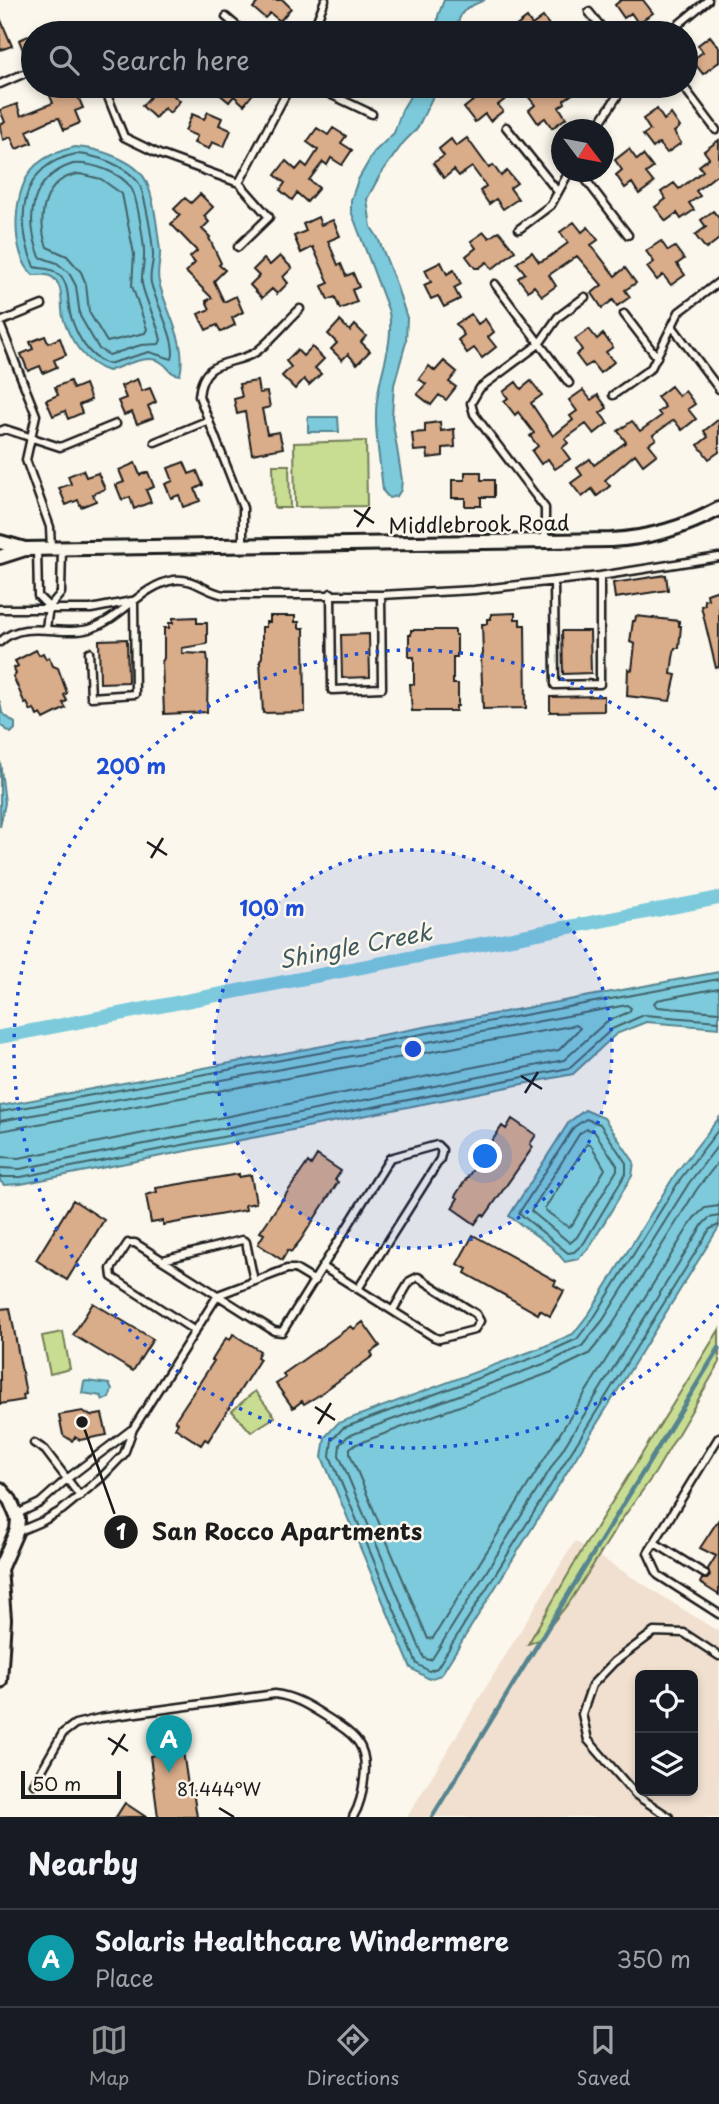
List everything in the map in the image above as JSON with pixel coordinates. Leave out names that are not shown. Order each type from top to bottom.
[{"type":"street","name":"Middlebrook Road","points":[[0,542],[44,548],[545,541],[641,537],[686,524],[719,509]]},
{"type":"street","name":"Middlebrook Road","points":[[0,557],[44,548]]},
{"type":"street","points":[[0,1489],[10,1500],[16,1514],[16,1532],[0,1569],[4,1619],[0,1681]]},
{"type":"lane","points":[[317,21],[325,0]]},
{"type":"lane","points":[[683,21],[708,0]]},
{"type":"lane","points":[[589,12],[596,21]]},
{"type":"lane","points":[[226,17],[231,21]]},
{"type":"lane","points":[[0,84],[21,75]]},
{"type":"lane","points":[[108,98],[124,137],[159,154],[239,183],[269,217],[238,247]]},
{"type":"lane","points":[[239,183],[284,98]]},
{"type":"lane","points":[[338,98],[372,114]]},
{"type":"lane","points":[[602,119],[616,98]]},
{"type":"lane","points":[[692,98],[716,130]]},
{"type":"lane","points":[[506,127],[558,192]]},
{"type":"lane","points":[[519,229],[551,205],[564,182]]},
{"type":"lane","points":[[588,182],[628,235]]},
{"type":"lane","points":[[613,395],[651,368],[679,312],[719,282]]},
{"type":"lane","points":[[495,284],[569,383]]},
{"type":"lane","points":[[545,541],[545,508],[471,409],[471,403],[480,388],[539,344],[558,317],[585,297]]},
{"type":"lane","points":[[42,305],[0,323],[36,415],[26,460],[50,527],[44,548],[38,596],[49,607]]},
{"type":"lane","points":[[243,545],[243,508],[199,396],[200,384],[205,376],[223,362],[255,352],[300,309]]},
{"type":"lane","points":[[624,314],[657,357]]},
{"type":"lane","points":[[672,326],[719,388]]},
{"type":"lane","points":[[155,442],[209,420]]},
{"type":"lane","points":[[0,431],[5,429],[60,447],[116,424]]},
{"type":"lane","points":[[44,548],[61,593],[49,607],[46,628]]},
{"type":"lane","points":[[0,642],[14,633],[46,628],[79,631],[93,628],[155,586],[178,579],[225,595],[381,595],[554,582],[719,557]]},
{"type":"lane","points":[[554,582],[555,685],[600,684],[600,576]]},
{"type":"lane","points":[[331,593],[332,690],[382,688],[381,595]]},
{"type":"lane","points":[[0,609],[91,609],[134,601]]},
{"type":"lane","points":[[89,652],[91,697],[135,694],[134,601]]},
{"type":"lane","points":[[195,1331],[113,1279],[111,1269],[130,1242],[280,1333],[285,1330],[391,1156],[437,1145],[442,1150],[440,1159],[358,1289]]},
{"type":"lane","points":[[163,1260],[242,1240],[246,1242],[254,1281]]},
{"type":"lane","points":[[323,1267],[439,1339],[474,1329],[480,1321],[476,1314],[418,1277],[410,1281],[393,1310]]},
{"type":"lane","points":[[16,1532],[43,1521],[80,1496],[124,1454],[133,1429],[218,1295],[289,1268],[315,1281]]},
{"type":"lane","points":[[16,1514],[40,1503],[68,1478],[133,1429]]},
{"type":"lane","points":[[719,1437],[648,1553],[658,1575],[719,1614]]},
{"type":"lane","points":[[34,1443],[45,1450],[80,1496]]},
{"type":"lane","points":[[655,1543],[705,1574]]},
{"type":"lane","points":[[669,1817],[636,1795],[587,1740],[582,1714],[592,1685],[614,1662],[654,1632],[684,1633],[719,1656]]},
{"type":"lane","points":[[34,1784],[57,1743],[75,1724],[100,1718],[275,1694],[302,1701],[357,1739],[364,1751],[366,1762],[362,1799],[353,1817]]},
{"type":"shaded area","points":[[575,1541],[719,1632],[719,1817],[407,1817]]},
{"type":"green space","points":[[366,441],[367,506],[295,507],[294,443]]},
{"type":"green space","points":[[273,465],[289,465],[290,508],[274,508]]},
{"type":"green space","points":[[719,1330],[719,1364],[655,1473],[620,1522],[571,1600],[539,1640],[528,1644],[584,1547]]},
{"type":"green space","points":[[63,1332],[70,1369],[50,1374],[42,1336]]},
{"type":"green space","points":[[255,1391],[275,1417],[251,1432],[232,1411]]},
{"type":"water","points":[[444,0],[485,0],[464,11],[459,21],[438,21]]},
{"type":"water","points":[[409,98],[432,98],[417,129],[380,175],[367,199],[371,227],[378,238],[407,318],[406,342],[394,385],[392,417],[402,480],[401,490],[397,496],[389,498],[383,491],[376,423],[379,388],[390,338],[389,312],[351,211],[351,200],[358,180],[374,152],[394,133]]},
{"type":"water","points":[[75,147],[115,156],[134,167],[146,181],[154,206],[160,250],[159,282],[179,339],[182,363],[180,375],[157,360],[150,359],[135,361],[108,371],[100,368],[86,357],[69,334],[63,317],[61,294],[55,279],[33,275],[25,265],[20,252],[16,220],[22,188],[36,165],[54,154]]},
{"type":"water","points":[[308,417],[338,417],[339,432],[308,432]]},
{"type":"water","points":[[0,701],[2,713],[15,723],[15,729],[11,733],[0,725]]},
{"type":"water","points":[[0,761],[5,803],[0,827]]},
{"type":"water","points":[[719,972],[719,1028],[646,1022],[616,1034],[573,1074],[21,1184],[4,1185],[0,1181],[0,1106]]},
{"type":"water","points":[[585,1110],[604,1118],[634,1162],[632,1176],[589,1248],[578,1259],[565,1262],[552,1247],[509,1216],[569,1122]]},
{"type":"water","points":[[719,1118],[719,1227],[441,1675],[429,1679],[411,1668],[322,1457],[325,1437],[338,1423],[573,1334],[590,1312],[676,1173]]},
{"type":"water","points":[[86,1381],[109,1384],[112,1390],[109,1398],[103,1400],[101,1396],[82,1393]]},
{"type":"building","points":[[260,0],[283,0],[291,8],[280,21],[270,13],[265,18],[253,8]]},
{"type":"building","points":[[621,0],[643,0],[653,13],[637,21],[631,13],[624,18],[615,5]]},
{"type":"building","points":[[0,18],[12,46],[0,50]]},
{"type":"building","points":[[710,36],[719,47],[719,62],[703,74],[698,68],[698,56],[703,52],[698,45]]},
{"type":"building","points":[[51,98],[79,98],[83,108],[75,111],[80,123],[64,130],[59,118],[51,120],[27,131],[32,143],[16,149],[11,137],[3,140],[0,125],[5,122],[0,110],[17,104],[21,116],[53,103]]},
{"type":"building","points":[[149,98],[176,98],[180,101],[170,113],[164,108],[155,118],[142,106]]},
{"type":"building","points":[[236,98],[250,98],[244,105]]},
{"type":"building","points":[[473,98],[507,98],[498,105],[503,111],[490,121],[485,114],[475,122],[464,108],[474,100]]},
{"type":"building","points":[[529,98],[567,98],[559,107],[566,118],[551,119],[551,127],[545,118],[538,123],[529,110],[535,105]]},
{"type":"building","points":[[657,109],[664,120],[671,114],[680,127],[674,132],[681,143],[667,153],[659,143],[653,148],[643,135],[650,130],[643,119]]},
{"type":"building","points":[[208,112],[222,118],[219,125],[231,130],[224,147],[212,142],[209,149],[194,143],[197,136],[185,131],[192,114],[204,119]]},
{"type":"building","points":[[317,128],[328,135],[333,128],[346,136],[341,143],[352,150],[342,165],[331,158],[327,165],[323,162],[309,180],[319,188],[307,202],[297,193],[292,200],[280,190],[285,183],[275,175],[286,161],[296,170],[302,163],[307,167],[318,150],[307,142]]},
{"type":"building","points":[[467,138],[489,168],[493,165],[501,176],[507,171],[517,183],[510,188],[518,199],[503,209],[496,199],[489,204],[480,191],[486,186],[472,167],[459,176],[454,170],[444,178],[433,163],[444,156],[439,149],[451,139],[456,146]]},
{"type":"building","points":[[719,140],[719,173],[696,191],[700,196],[689,203],[694,210],[681,219],[677,213],[666,221],[655,207],[666,199],[661,192],[674,183],[679,189],[703,171],[699,166],[709,158],[704,151]]},
{"type":"building","points":[[629,149],[637,160],[643,155],[653,168],[646,173],[654,183],[639,194],[632,183],[625,188],[616,175],[622,170],[615,160]]},
{"type":"building","points":[[200,194],[213,207],[204,216],[209,222],[202,229],[210,237],[221,263],[219,265],[225,270],[214,281],[224,302],[236,296],[243,312],[232,318],[235,325],[221,332],[217,325],[206,330],[198,314],[210,309],[206,301],[212,298],[186,272],[195,263],[190,257],[197,251],[171,224],[180,215],[174,209],[185,198],[191,203]]},
{"type":"building","points":[[713,211],[719,218],[719,239],[706,249],[695,235],[706,227],[701,220]]},
{"type":"building","points":[[318,217],[321,225],[333,220],[340,236],[328,241],[338,265],[341,264],[346,276],[353,273],[359,287],[352,290],[357,302],[340,309],[335,297],[328,300],[322,286],[329,283],[313,247],[301,253],[294,236],[306,231],[303,224]]},
{"type":"building","points":[[574,222],[582,232],[588,227],[598,240],[591,245],[615,276],[625,268],[636,283],[625,290],[630,297],[617,306],[613,300],[602,308],[592,293],[602,285],[577,256],[549,275],[556,286],[542,296],[534,286],[528,291],[518,278],[525,273],[517,263],[532,252],[539,262],[546,259],[568,243],[560,232]]},
{"type":"building","points":[[499,231],[515,251],[492,269],[487,262],[475,268],[466,256],[476,248],[471,241],[484,232],[489,238]]},
{"type":"building","points":[[661,241],[668,251],[675,247],[684,259],[677,264],[685,275],[671,285],[663,275],[657,280],[647,267],[654,262],[646,251]]},
{"type":"building","points":[[280,256],[292,268],[283,277],[288,283],[277,294],[272,289],[262,298],[250,285],[259,276],[253,270],[264,259],[270,265]]},
{"type":"building","points":[[441,262],[447,274],[454,270],[461,284],[454,288],[460,299],[444,307],[438,296],[431,299],[424,285],[431,282],[425,270]]},
{"type":"building","points":[[471,314],[478,324],[485,319],[494,332],[488,337],[496,347],[482,358],[474,348],[467,353],[458,340],[464,335],[456,324]]},
{"type":"building","points":[[340,321],[350,331],[355,325],[366,336],[361,342],[370,351],[357,364],[348,354],[342,360],[331,349],[337,343],[328,334]]},
{"type":"building","points":[[589,329],[597,339],[603,334],[613,347],[606,352],[614,362],[600,373],[592,363],[585,367],[576,355],[582,350],[575,339]]},
{"type":"building","points":[[45,336],[48,343],[60,338],[66,355],[54,360],[57,367],[43,373],[40,366],[28,371],[21,354],[33,349],[30,342]]},
{"type":"building","points":[[312,347],[324,359],[315,368],[321,374],[309,385],[304,379],[295,389],[282,376],[291,367],[286,361],[297,350],[303,356]]},
{"type":"building","points":[[444,361],[457,372],[449,382],[456,387],[446,400],[439,395],[431,405],[417,394],[426,384],[419,379],[429,366],[435,371]]},
{"type":"building","points":[[137,379],[142,391],[150,388],[156,402],[148,406],[153,418],[137,424],[132,412],[124,415],[118,401],[126,398],[121,386]]},
{"type":"building","points":[[70,381],[73,389],[85,384],[91,400],[79,405],[82,413],[68,419],[65,411],[53,416],[46,400],[58,395],[55,387]]},
{"type":"building","points":[[257,381],[259,393],[267,392],[270,407],[262,409],[267,434],[279,432],[283,448],[252,454],[245,412],[237,414],[234,399],[242,397],[239,384]]},
{"type":"building","points":[[531,381],[542,395],[531,403],[553,436],[573,420],[570,416],[577,411],[569,400],[583,390],[591,400],[598,395],[607,408],[600,413],[608,423],[594,434],[586,424],[565,439],[568,443],[562,448],[570,459],[555,469],[548,459],[541,464],[532,451],[538,446],[530,436],[534,433],[518,412],[515,415],[504,401],[508,398],[503,392],[516,382],[521,389]]},
{"type":"building","points":[[671,386],[679,396],[685,391],[695,404],[688,409],[696,419],[682,430],[674,420],[653,435],[656,439],[649,444],[657,454],[643,465],[635,454],[605,480],[610,486],[597,496],[592,489],[582,497],[571,483],[582,475],[577,468],[590,459],[594,465],[626,442],[618,431],[632,421],[640,431],[661,416],[658,412],[665,407],[657,397]]},
{"type":"building","points":[[719,419],[719,452],[709,459],[698,445],[708,437],[704,431]]},
{"type":"building","points":[[440,422],[441,431],[454,429],[455,447],[443,448],[443,456],[428,458],[427,450],[414,451],[412,433],[425,432],[425,424]]},
{"type":"building","points":[[184,462],[189,474],[197,471],[203,485],[195,489],[200,501],[183,507],[179,495],[171,498],[165,484],[173,481],[168,468]]},
{"type":"building","points":[[135,463],[140,475],[148,472],[154,487],[146,490],[151,502],[134,509],[130,497],[122,500],[116,485],[124,482],[119,470]]},
{"type":"building","points":[[83,470],[86,477],[98,473],[105,489],[93,494],[96,501],[81,507],[78,500],[66,505],[59,488],[71,484],[68,476]]},
{"type":"building","points":[[465,472],[481,472],[481,480],[494,480],[494,497],[481,497],[481,506],[465,506],[465,498],[452,498],[452,480],[465,480]]},
{"type":"building","points":[[666,575],[668,590],[615,598],[613,583]]},
{"type":"building","points":[[719,590],[719,667],[716,668],[701,606],[705,605],[704,600],[708,599],[707,594]]},
{"type":"building","points":[[515,613],[515,619],[520,619],[520,625],[525,625],[526,708],[483,709],[482,624],[487,624],[491,614]]},
{"type":"building","points":[[270,616],[295,616],[299,628],[304,628],[305,712],[263,713],[260,661],[262,627],[266,627],[266,622],[270,622]]},
{"type":"building","points":[[636,616],[679,621],[681,626],[679,648],[675,648],[673,658],[671,674],[676,675],[670,701],[627,696],[628,669],[632,670],[635,644],[630,642]]},
{"type":"building","points":[[197,617],[197,623],[207,623],[207,644],[182,648],[182,653],[207,654],[207,712],[164,714],[164,628],[169,628],[173,618]]},
{"type":"building","points":[[411,630],[455,630],[457,657],[453,657],[453,684],[458,684],[456,711],[412,711],[410,684],[414,684],[414,657],[409,657]]},
{"type":"building","points":[[562,631],[590,631],[591,673],[563,674]]},
{"type":"building","points":[[369,634],[370,677],[342,678],[341,635]]},
{"type":"building","points":[[127,639],[128,682],[100,683],[99,640]]},
{"type":"building","points":[[36,650],[39,655],[43,653],[46,659],[49,657],[53,666],[58,668],[67,693],[64,695],[67,701],[63,703],[66,708],[44,719],[25,704],[13,676],[16,674],[14,668],[18,666],[15,661]]},
{"type":"building","points":[[604,696],[604,711],[550,712],[550,697]]},
{"type":"building","points":[[512,1119],[536,1135],[530,1144],[533,1147],[485,1216],[482,1214],[475,1224],[452,1208],[458,1198],[455,1196],[502,1126],[506,1129]]},
{"type":"building","points":[[317,1155],[341,1171],[335,1180],[338,1182],[300,1241],[291,1252],[288,1250],[282,1260],[258,1244],[264,1234],[260,1232],[308,1162],[311,1165]]},
{"type":"building","points":[[239,1174],[239,1177],[251,1175],[256,1203],[245,1205],[246,1210],[163,1225],[163,1221],[151,1223],[146,1195],[157,1192],[156,1188]]},
{"type":"building","points":[[73,1200],[104,1220],[67,1280],[36,1260]]},
{"type":"building","points":[[473,1235],[556,1281],[554,1285],[564,1291],[550,1316],[540,1310],[538,1314],[465,1273],[467,1269],[457,1264]]},
{"type":"building","points":[[93,1303],[153,1339],[133,1371],[73,1335]]},
{"type":"building","points":[[10,1308],[26,1394],[23,1395],[24,1400],[0,1404],[0,1309]]},
{"type":"building","points":[[363,1322],[380,1346],[371,1352],[373,1356],[316,1397],[304,1404],[302,1401],[293,1408],[276,1384],[285,1378],[283,1374],[351,1326],[354,1329]]},
{"type":"building","points":[[233,1334],[260,1351],[257,1357],[260,1359],[208,1441],[205,1439],[201,1445],[175,1428],[178,1423],[175,1420],[226,1338],[230,1340]]},
{"type":"building","points":[[83,1411],[91,1416],[102,1414],[107,1435],[80,1440],[75,1437],[72,1441],[63,1435],[59,1415]]},
{"type":"building","points":[[719,1519],[719,1595],[700,1583],[702,1579],[710,1576],[708,1569],[716,1556],[700,1548]]},
{"type":"building","points":[[171,1748],[172,1752],[183,1751],[189,1792],[193,1791],[197,1817],[158,1817],[150,1756],[162,1754],[161,1750]]},
{"type":"building","points":[[125,1803],[146,1817],[116,1817]]},
{"type":"waterway","name":"Shingle Creek","points":[[0,1037],[719,898]]},
{"type":"waterway","points":[[432,1817],[719,1348]]},
{"type":"place","name":"San Rocco Apartments","points":[[82,1422]]},
{"type":"place","name":"Solaris Healthcare Windermere","points":[[169,1773]]}]
